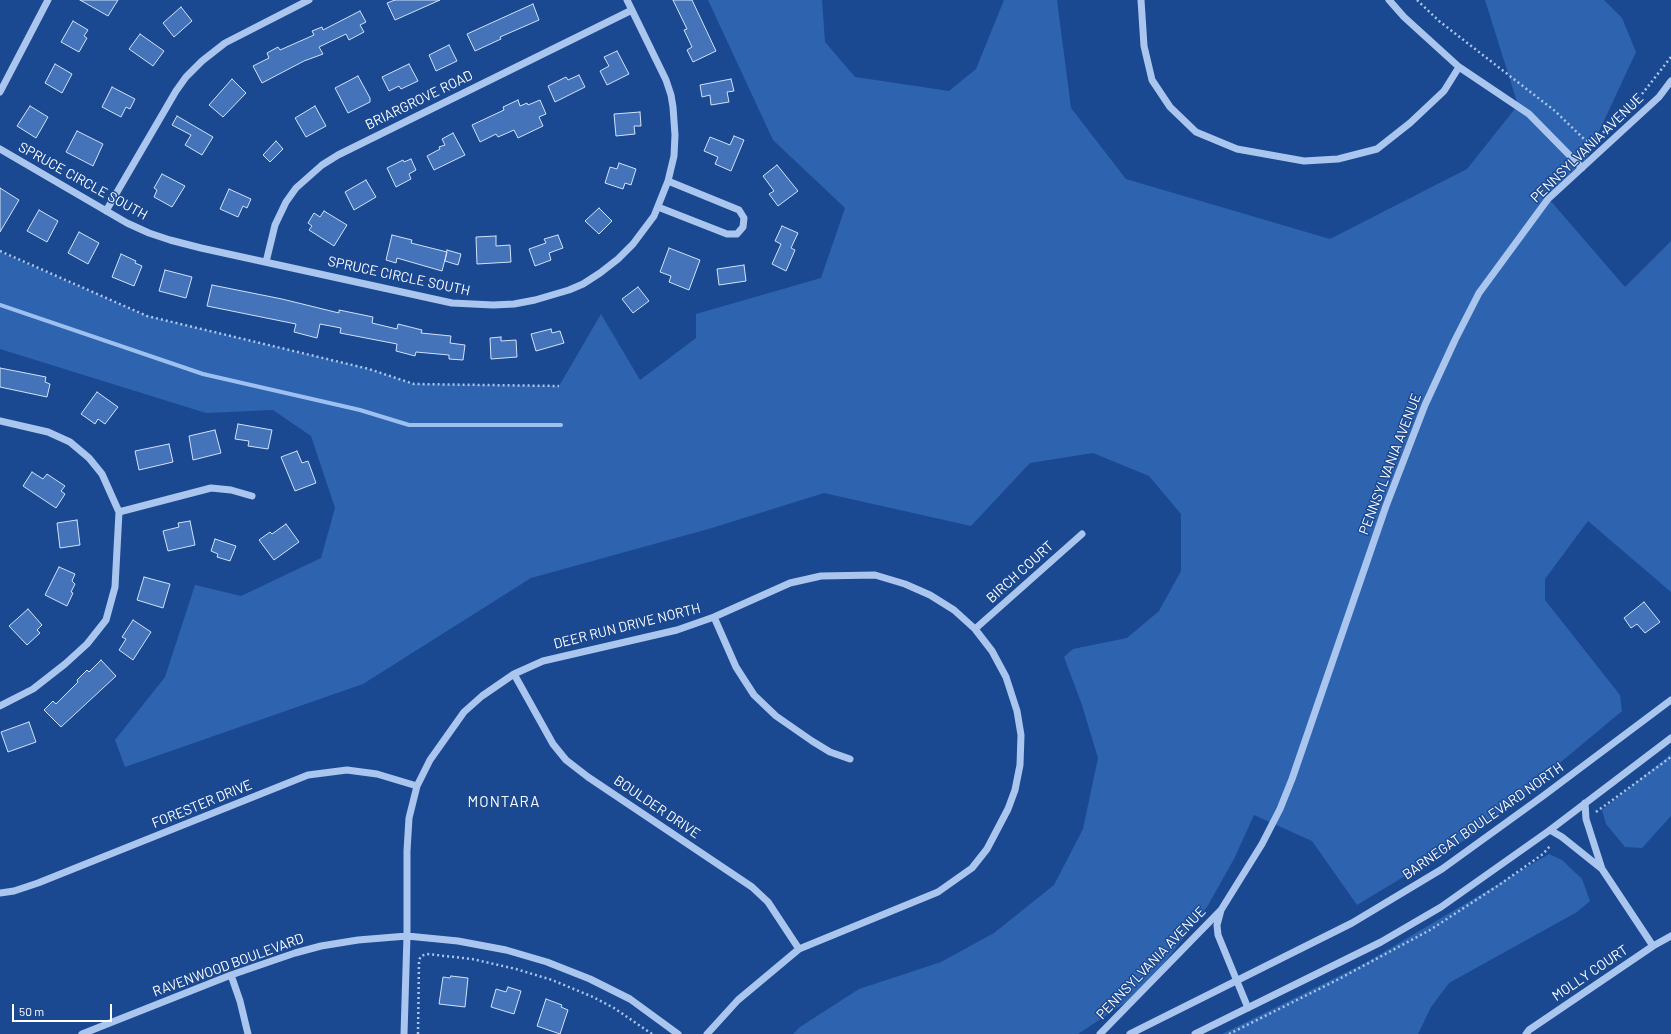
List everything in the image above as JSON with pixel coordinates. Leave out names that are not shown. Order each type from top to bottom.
[{"type":"street","points":[[0,92],[48,0]]},
{"type":"street","points":[[106,211],[176,90],[186,77],[202,61],[225,43],[309,0]]},
{"type":"street","name":"SPRUCE CIRCLE SOUTH","points":[[0,149],[106,211],[149,233],[170,240],[452,303],[472,305],[514,304],[535,300],[569,290],[600,273],[633,244],[658,207],[668,181],[674,156],[675,135],[673,107],[666,80],[627,0]]},
{"type":"street","points":[[1141,0],[1144,46],[1152,80],[1170,107],[1196,132],[1237,149],[1304,161],[1338,160],[1377,149],[1410,123],[1444,91],[1459,67]]},
{"type":"street","points":[[1389,0],[1404,17],[1459,67],[1529,114],[1582,168]]},
{"type":"street","name":"BRIARGROVE ROAD","points":[[266,262],[275,225],[286,202],[296,188],[322,165],[345,151],[632,10]]},
{"type":"street","name":"PENNSYLVANIA AVENUE","points":[[1100,1034],[1221,910],[1262,844],[1280,809],[1292,779],[1386,506],[1425,405],[1455,340],[1479,293],[1548,199],[1659,97],[1671,82]]},
{"type":"street","points":[[658,207],[727,234],[737,234],[743,227],[744,218],[739,210],[668,181]]},
{"type":"street","points":[[0,421],[48,432],[70,442],[89,458],[102,474],[119,512],[115,587],[106,620],[87,644],[65,664],[33,689],[0,706]]},
{"type":"street","points":[[119,512],[211,488],[231,490],[252,496]]},
{"type":"street","name":"BIRCH COURT","points":[[975,629],[1082,534]]},
{"type":"street","name":"DEER RUN DRIVE NORTH","points":[[404,1034],[407,936],[407,851],[410,818],[417,786],[430,760],[464,712],[482,696],[514,674],[543,661],[677,630],[714,617],[790,583],[821,576],[875,575],[905,584],[930,595],[954,610],[975,629],[992,651],[1006,677],[1017,711],[1021,735],[1020,765],[1015,790],[1008,809],[987,849],[972,868],[938,892],[799,948],[738,1000],[707,1034]]},
{"type":"street","points":[[714,617],[736,667],[754,695],[776,716],[812,741],[830,752],[850,759]]},
{"type":"street","name":"BOULDER DRIVE","points":[[514,674],[553,744],[566,760],[588,777],[752,886],[768,902],[799,948]]},
{"type":"street","name":"BARNEGAT BOULEVARD NORTH","points":[[1130,1034],[1352,923],[1442,869],[1543,796],[1671,700]]},
{"type":"street","points":[[1195,1034],[1382,942],[1434,911],[1550,830],[1671,738]]},
{"type":"street","name":"FORESTER DRIVE","points":[[0,893],[14,891],[38,883],[308,775],[347,770],[377,774],[417,786]]},
{"type":"street","points":[[1585,803],[1586,819],[1602,869],[1653,946]]},
{"type":"street","points":[[1550,830],[1562,837],[1602,869]]},
{"type":"street","name":"PENNSYLVANIA AVENUE","points":[[1221,910],[1217,925],[1218,935],[1248,1008]]},
{"type":"street","name":"RAVENWOOD BOULEVARD","points":[[82,1034],[231,975],[295,953],[321,946],[358,940],[407,936],[458,941],[506,950],[547,962],[590,979],[630,999],[678,1034]]},
{"type":"street","name":"MOLLY COURT","points":[[1526,1034],[1529,1030],[1653,946],[1671,936]]},
{"type":"street","points":[[231,975],[240,1001],[248,1034]]},
{"type":"path","points":[[1417,0],[1439,21],[1549,107],[1585,140],[1590,142],[1595,140],[1635,103],[1671,57]]},
{"type":"path","points":[[0,251],[147,316],[362,367],[414,384],[559,386]]},
{"type":"path","points":[[1595,813],[1671,757]]},
{"type":"path","points":[[418,1034],[419,960],[421,956],[427,954],[472,959],[516,969],[552,980],[593,997],[614,1008],[652,1034]]},
{"type":"shaded area","points":[[708,0],[822,0],[825,42],[855,77],[949,91],[976,69],[1004,0],[1057,0],[1071,108],[1126,179],[1330,239],[1467,169],[1518,105],[1485,0],[1604,0],[1622,18],[1636,52],[1582,168],[1549,199],[1625,287],[1671,241],[1671,592],[1588,521],[1545,579],[1545,600],[1620,695],[1622,711],[1476,833],[1357,905],[1312,841],[1254,815],[1234,859],[1207,907],[1143,991],[1078,1034],[793,1034],[800,1027],[859,989],[941,962],[994,933],[1054,885],[1083,829],[1098,758],[1082,705],[1064,657],[1073,649],[1127,638],[1159,611],[1181,571],[1181,514],[1149,476],[1093,453],[1030,463],[971,526],[824,493],[712,528],[531,578],[363,684],[125,767],[115,740],[165,677],[195,585],[241,596],[321,558],[335,508],[311,436],[273,410],[206,413],[0,349],[0,252],[147,316],[369,369],[414,384],[559,386],[601,314],[640,380],[696,338],[696,314],[821,278],[845,208],[773,140]]},
{"type":"shaded area","points":[[1671,754],[1671,816],[1642,848],[1625,847],[1606,824],[1602,810]]},
{"type":"shaded area","points":[[1549,854],[1562,860],[1582,879],[1590,901],[1577,912],[1449,983],[1431,1007],[1418,1034],[1222,1034],[1367,962]]},
{"type":"building","points":[[80,0],[118,0],[108,16]]},
{"type":"building","points":[[395,0],[440,0],[395,20],[387,3]]},
{"type":"building","points":[[673,0],[692,0],[716,51],[693,62],[687,50],[692,47],[684,30],[687,29]]},
{"type":"building","points":[[533,4],[539,20],[500,37],[501,39],[475,51],[467,34]]},
{"type":"building","points":[[181,7],[192,21],[174,37],[163,23]]},
{"type":"building","points":[[360,11],[366,22],[360,25],[364,32],[349,40],[346,34],[319,47],[323,54],[304,61],[262,83],[253,66],[269,58],[267,53],[278,47],[280,50],[314,35],[312,31],[322,27],[323,30]]},
{"type":"building","points":[[73,21],[88,30],[84,36],[87,38],[79,52],[61,42]]},
{"type":"building","points":[[140,34],[164,51],[153,66],[129,49]]},
{"type":"building","points":[[449,45],[457,61],[436,71],[429,55]]},
{"type":"building","points":[[617,51],[629,74],[607,85],[600,71],[609,66],[604,57]]},
{"type":"building","points":[[55,64],[72,74],[62,93],[45,83]]},
{"type":"building","points":[[409,64],[418,81],[401,89],[399,86],[389,91],[382,77]]},
{"type":"building","points":[[579,75],[585,87],[555,102],[548,86],[566,77],[568,80]]},
{"type":"building","points":[[358,76],[370,98],[370,102],[348,113],[335,88]]},
{"type":"building","points":[[232,79],[246,93],[223,117],[209,105]]},
{"type":"building","points":[[731,79],[734,91],[727,92],[729,102],[711,105],[710,95],[702,97],[700,85]]},
{"type":"building","points":[[112,87],[135,99],[130,109],[126,107],[121,117],[102,107]]},
{"type":"building","points":[[518,100],[520,106],[527,103],[528,105],[540,100],[546,114],[539,117],[543,126],[518,138],[514,130],[498,137],[496,134],[480,142],[472,125],[504,110],[503,107]]},
{"type":"building","points":[[30,106],[48,117],[36,138],[17,126]]},
{"type":"building","points":[[315,106],[326,126],[306,137],[295,118]]},
{"type":"building","points":[[640,112],[641,126],[634,126],[635,134],[616,136],[614,114]]},
{"type":"building","points":[[177,116],[213,137],[202,155],[185,145],[191,135],[172,125]]},
{"type":"building","points":[[77,131],[103,144],[93,166],[66,152]]},
{"type":"building","points":[[453,133],[465,155],[434,170],[427,156],[440,149],[439,147],[445,145],[442,139]]},
{"type":"building","points":[[734,136],[744,140],[731,171],[715,164],[718,157],[704,151],[710,137],[730,145]]},
{"type":"building","points":[[276,141],[283,149],[270,162],[263,155]]},
{"type":"building","points":[[411,159],[416,170],[409,174],[411,179],[396,187],[387,168],[403,160],[404,162]]},
{"type":"building","points":[[619,163],[636,169],[631,185],[625,183],[623,189],[605,183],[610,167],[617,169]]},
{"type":"building","points":[[777,165],[798,191],[778,206],[769,194],[774,191],[763,176]]},
{"type":"building","points":[[162,174],[185,186],[172,207],[154,197],[157,190],[154,188]]},
{"type":"building","points":[[366,180],[376,197],[354,210],[345,192]]},
{"type":"building","points":[[0,188],[19,200],[0,232]]},
{"type":"building","points":[[229,189],[251,199],[247,208],[243,206],[238,217],[220,209]]},
{"type":"building","points":[[599,208],[612,221],[599,234],[585,221]]},
{"type":"building","points":[[39,210],[58,221],[47,242],[27,231]]},
{"type":"building","points":[[324,211],[347,225],[334,246],[309,230],[312,226],[308,223],[314,213],[320,217]]},
{"type":"building","points":[[782,226],[798,233],[791,248],[795,250],[786,271],[772,264],[781,244],[775,241]]},
{"type":"building","points":[[79,232],[99,243],[88,264],[68,253]]},
{"type":"building","points":[[392,235],[412,240],[411,243],[447,252],[442,271],[397,258],[396,263],[386,260]]},
{"type":"building","points":[[558,235],[563,248],[549,253],[551,260],[535,266],[529,249],[546,243],[544,239]]},
{"type":"building","points":[[496,236],[496,246],[510,245],[511,262],[477,264],[476,237]]},
{"type":"building","points":[[669,248],[700,260],[689,290],[669,282],[671,276],[660,272]]},
{"type":"building","points":[[447,250],[461,254],[458,265],[445,261]]},
{"type":"building","points":[[121,254],[136,261],[135,263],[142,266],[134,286],[112,277]]},
{"type":"building","points":[[744,265],[746,281],[719,285],[717,269]]},
{"type":"building","points":[[165,270],[192,277],[186,298],[159,291]]},
{"type":"building","points":[[212,285],[282,299],[339,313],[339,310],[373,317],[372,323],[397,329],[398,324],[422,330],[421,333],[451,336],[450,343],[465,345],[463,360],[449,359],[449,355],[416,352],[415,356],[396,351],[397,344],[340,333],[341,328],[320,324],[317,338],[294,332],[296,324],[207,306]]},
{"type":"building","points":[[638,287],[649,301],[633,313],[622,299]]},
{"type":"building","points":[[551,329],[552,333],[560,331],[564,343],[536,351],[531,334]]},
{"type":"building","points":[[501,337],[501,341],[516,340],[517,357],[491,359],[490,338]]},
{"type":"building","points":[[0,368],[46,377],[45,382],[50,384],[47,397],[0,387]]},
{"type":"building","points":[[97,392],[118,407],[105,424],[98,419],[95,424],[81,414]]},
{"type":"building","points":[[238,424],[272,430],[268,449],[248,446],[249,441],[235,439]]},
{"type":"building","points":[[215,430],[221,453],[193,460],[189,436]]},
{"type":"building","points":[[169,444],[173,462],[139,470],[135,451]]},
{"type":"building","points":[[297,451],[302,463],[308,461],[316,483],[295,491],[281,457]]},
{"type":"building","points":[[32,472],[43,479],[47,474],[65,486],[61,491],[65,494],[56,508],[23,486]]},
{"type":"building","points":[[77,520],[80,545],[60,548],[57,523]]},
{"type":"building","points":[[190,521],[195,545],[168,551],[163,531],[179,527],[178,523]]},
{"type":"building","points":[[286,524],[299,542],[274,560],[259,540],[270,532],[272,534]]},
{"type":"building","points":[[215,539],[236,546],[230,561],[217,557],[218,554],[211,551]]},
{"type":"building","points":[[59,567],[75,574],[72,581],[75,584],[71,592],[73,593],[67,606],[45,595]]},
{"type":"building","points":[[144,577],[170,584],[163,608],[137,600]]},
{"type":"building","points":[[1644,602],[1660,622],[1645,633],[1637,624],[1631,628],[1624,618]]},
{"type":"building","points":[[28,609],[42,625],[37,630],[40,633],[27,645],[9,626]]},
{"type":"building","points":[[133,620],[151,632],[133,660],[119,650],[126,639],[122,637]]},
{"type":"building","points":[[101,660],[116,676],[61,727],[44,710],[53,701],[56,704],[78,682],[77,680],[87,670],[89,672]]},
{"type":"building","points":[[29,722],[36,742],[8,752],[1,732]]},
{"type":"building","points":[[451,976],[468,978],[465,1007],[439,1004],[443,977],[450,978]]},
{"type":"building","points":[[508,987],[521,991],[514,1014],[491,1007],[496,989],[506,992]]},
{"type":"building","points":[[546,999],[562,1005],[561,1007],[568,1010],[560,1034],[537,1026]]},
{"type":"waterway","points":[[0,305],[203,374],[360,410],[409,425],[561,425]]},
{"type":"district","name":"MONTARA","points":[[504,802]]}]
